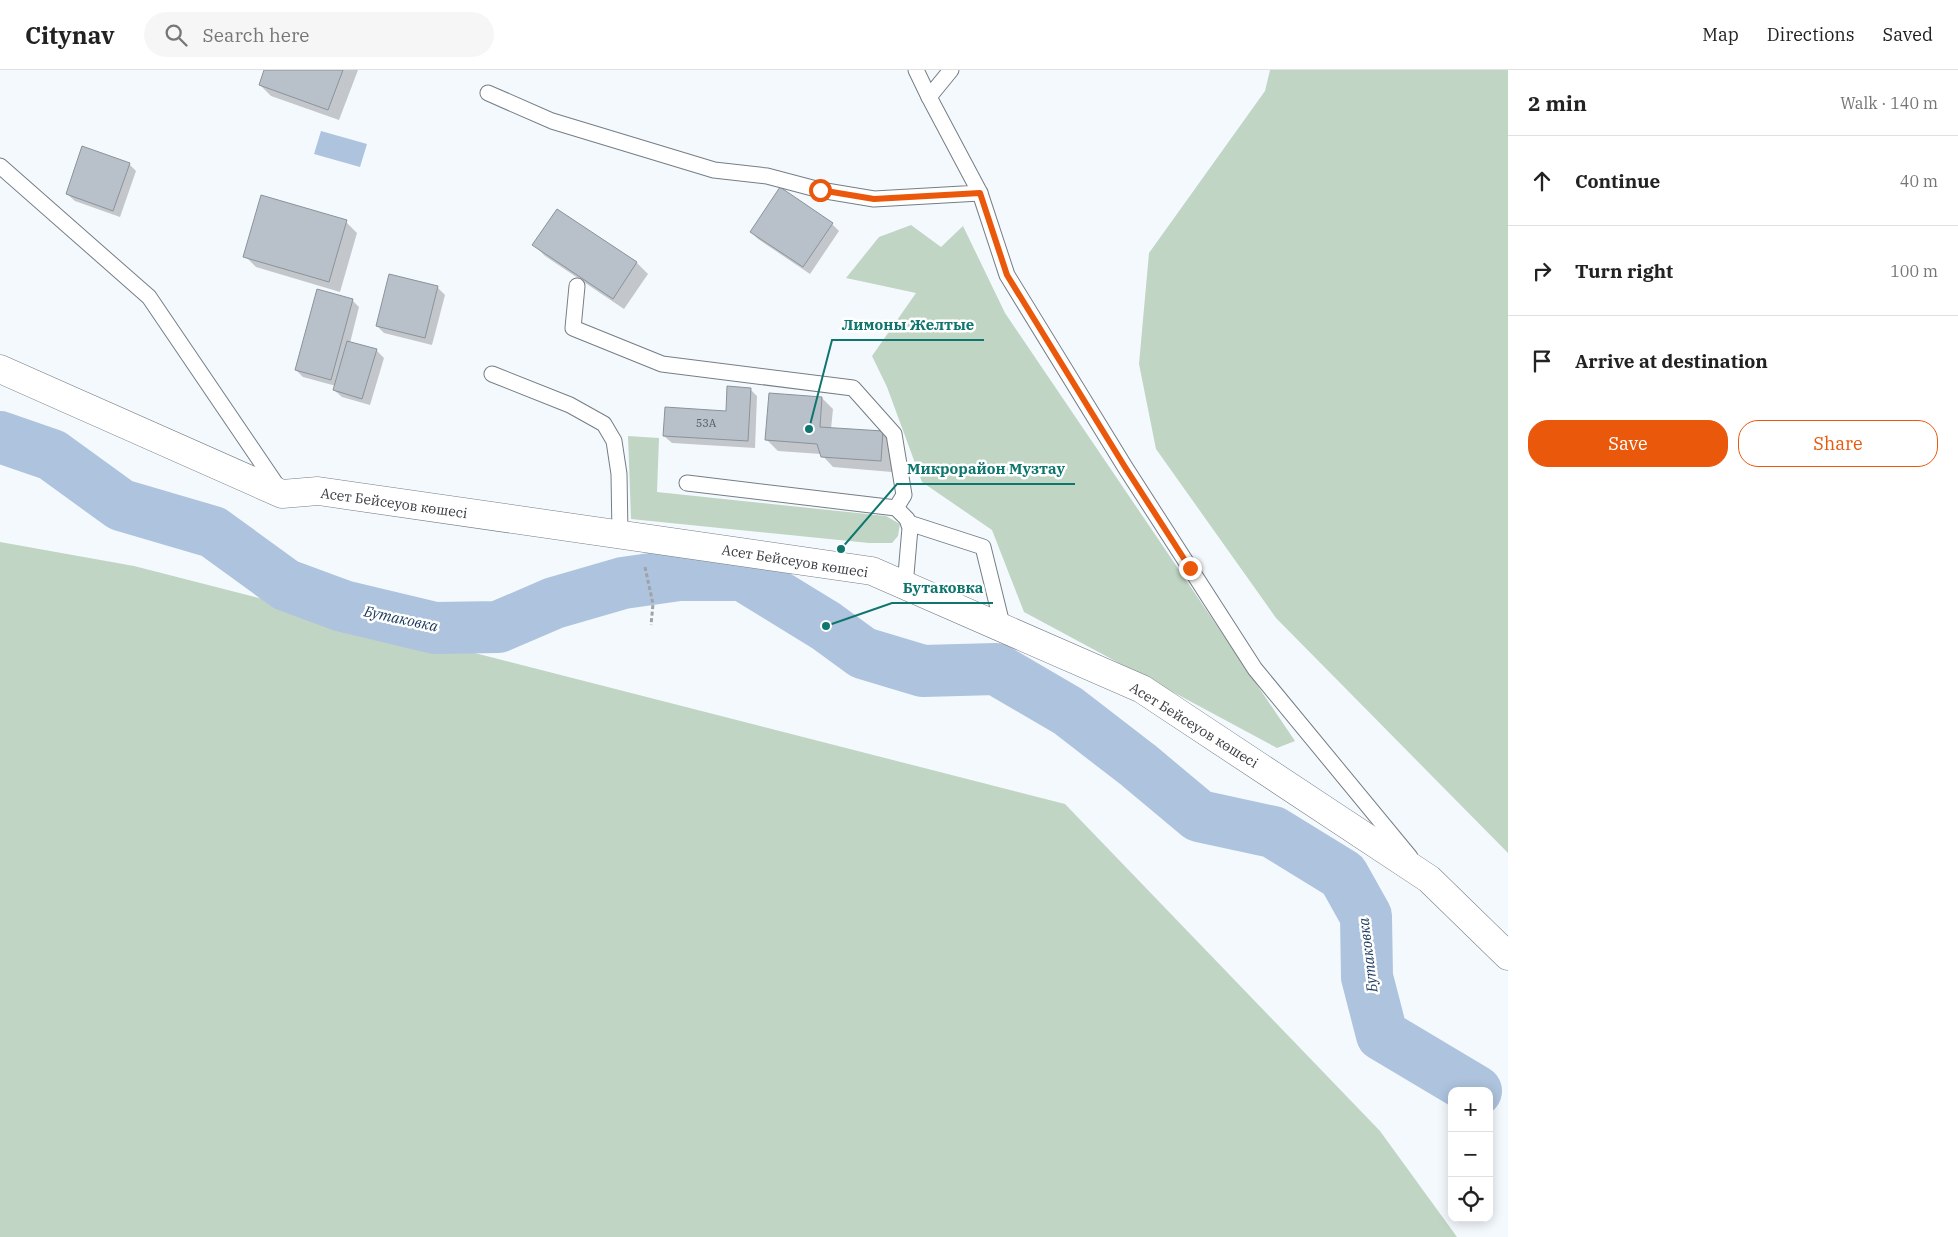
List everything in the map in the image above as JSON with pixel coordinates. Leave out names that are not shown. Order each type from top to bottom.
[{"type":"street","name":"Асет Бейсеуов көшесі","points":[[0,369],[282,494],[318,491],[872,572],[1142,689],[1429,879],[1508,956]]},
{"type":"lane","points":[[916,70],[980,193],[1007,275],[1125,467],[1250,660],[1429,879]]},
{"type":"lane","points":[[929,97],[950,70]]},
{"type":"lane","points":[[488,93],[552,121],[714,170],[767,176],[820,190],[874,199],[980,193]]},
{"type":"lane","points":[[0,166],[149,297],[282,494]]},
{"type":"lane","points":[[577,286],[574,328],[662,364],[853,388],[894,434],[904,495],[896,508]]},
{"type":"lane","points":[[492,374],[570,405],[604,424],[614,441],[619,474],[620,535]]},
{"type":"lane","points":[[687,483],[896,508],[907,519],[910,528],[905,586]]},
{"type":"lane","points":[[908,523],[983,548],[1003,628]]},
{"type":"path","points":[[643,561],[654,604],[651,625]]},
{"type":"green space","points":[[1270,70],[1508,70],[1508,853],[1276,618],[1156,449],[1139,364],[1149,253],[1265,91]]},
{"type":"green space","points":[[911,225],[941,247],[963,226],[1005,313],[1295,741],[1277,748],[1024,612],[992,530],[922,482],[887,387],[872,356],[916,293],[846,278],[879,237]]},
{"type":"green space","points":[[628,436],[659,438],[657,492],[886,516],[900,524],[898,536],[892,543],[869,543],[631,519]]},
{"type":"green space","points":[[0,542],[134,566],[1065,804],[1380,1131],[1457,1237],[0,1237]]},
{"type":"water","points":[[321,131],[367,144],[360,167],[314,154]]},
{"type":"building","points":[[264,70],[343,70],[328,110],[259,85]]},
{"type":"building","points":[[82,146],[130,163],[113,211],[66,194]]},
{"type":"building","points":[[780,187],[833,223],[803,267],[750,232]]},
{"type":"building","points":[[261,195],[347,220],[329,282],[243,257]]},
{"type":"building","points":[[557,209],[637,262],[613,299],[532,245]]},
{"type":"building","points":[[389,274],[438,286],[425,338],[376,326]]},
{"type":"building","points":[[317,289],[353,299],[331,380],[295,370]]},
{"type":"building","points":[[347,341],[377,349],[362,399],[333,390]]},
{"type":"building","points":[[727,386],[751,388],[748,441],[663,436],[665,407],[726,411]]},
{"type":"building","points":[[769,393],[822,397],[820,427],[883,431],[881,461],[821,457],[817,444],[765,440]]},
{"type":"waterway","name":"Бутаковка","points":[[0,437],[52,455],[121,505],[213,532],[286,585],[343,606],[435,628],[498,627],[554,603],[623,583],[679,575],[743,575],[826,626],[863,653],[923,671],[996,669],[1068,711],[1138,765],[1199,816],[1273,832],[1343,875],[1366,916],[1367,977],[1382,1035],[1469,1087]]},
{"type":"place","name":"Лимоны Желтые","points":[[809,429]]},
{"type":"place","name":"Микрорайон Музтау","points":[[841,549]]},
{"type":"place","name":"Бутаковка","points":[[826,626]]},
{"type":"route","points":[[820,190],[874,199],[980,193],[1007,275],[1125,467],[1190,568]]}]
